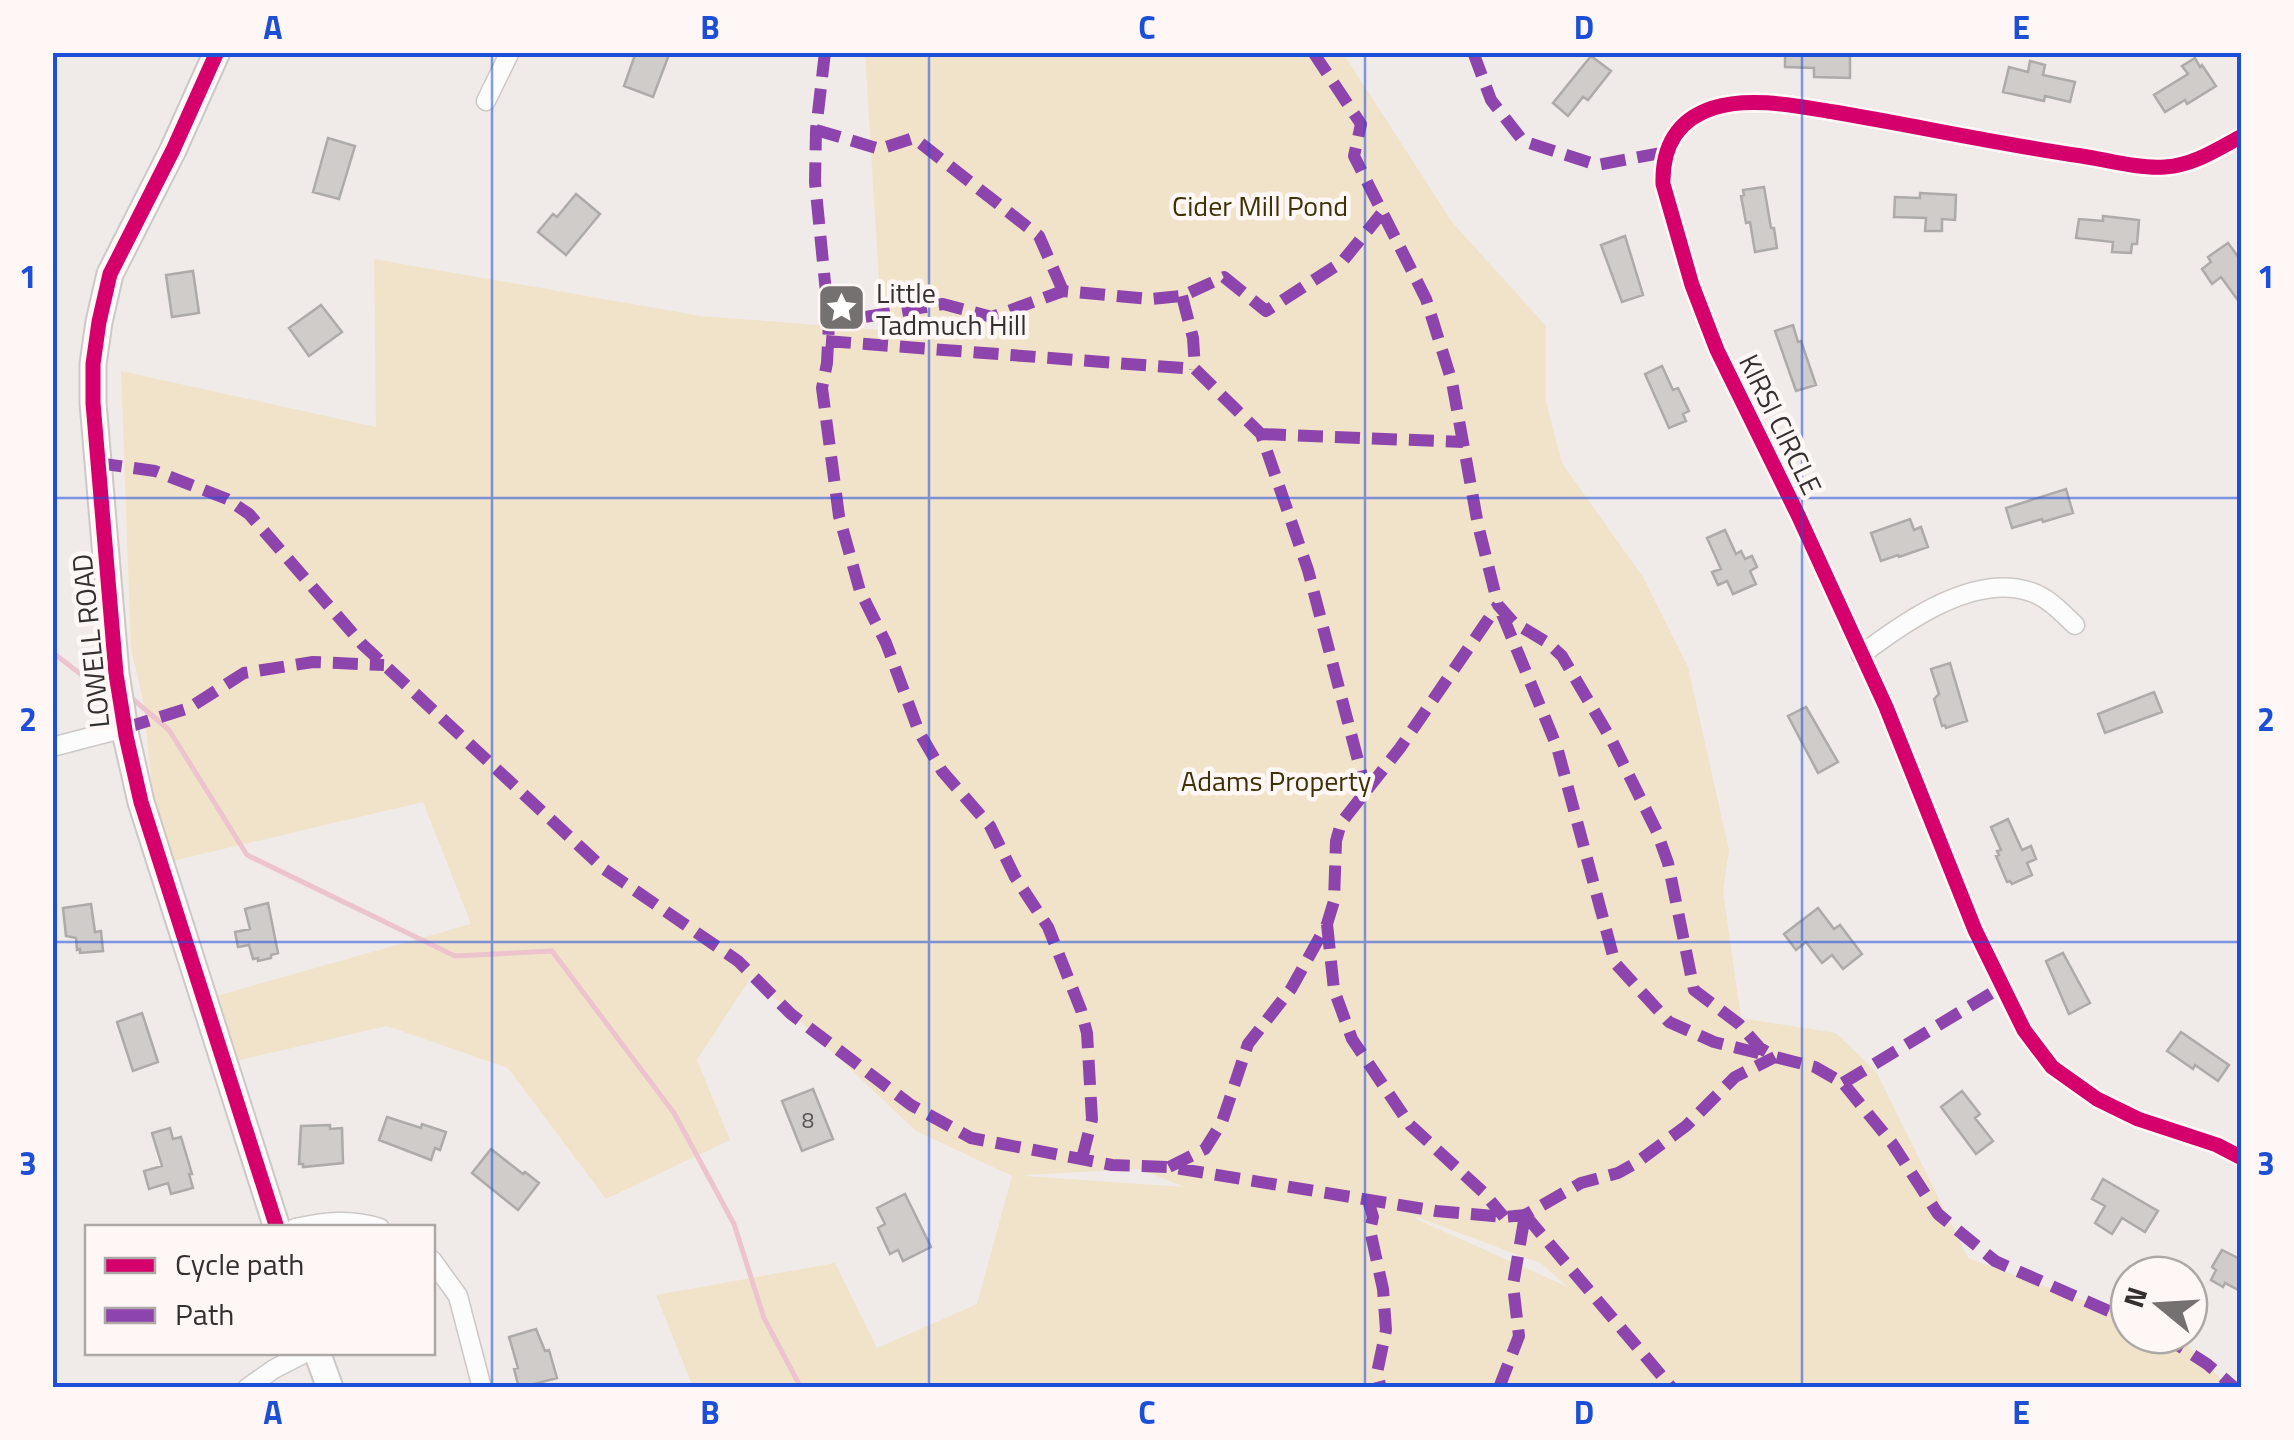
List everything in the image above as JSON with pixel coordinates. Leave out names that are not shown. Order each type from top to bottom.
[{"type":"street","name":"LOWELL ROAD","points":[[218,52],[110,274],[98,322],[93,403],[116,674],[141,802],[275,1225]]},
{"type":"street","points":[[486,102],[510,52]]},
{"type":"street","name":"KIRSI CIRCLE","points":[[2242,136],[2201,159],[2161,168],[1995,144],[1882,120],[1743,104],[1712,108],[1685,123],[1666,152],[1663,167],[1664,184],[1692,286],[1717,350],[1798,514],[1886,707],[1975,930],[2024,1030],[2052,1067],[2116,1109],[2217,1145],[2242,1158]]},
{"type":"street","points":[[1861,655],[1924,613],[1995,586],[2033,592],[2075,625]]},
{"type":"street","points":[[52,747],[125,728]]},
{"type":"street","points":[[315,1225],[342,1221],[372,1225]]},
{"type":"street","points":[[435,1264],[458,1296],[482,1388]]},
{"type":"street","points":[[247,1388],[301,1355]]},
{"type":"street","points":[[319,1355],[330,1388]]},
{"type":"green space","name":"Adams Property","points":[[865,53],[1343,53],[1452,222],[1546,326],[1546,402],[1562,463],[1643,577],[1688,667],[1729,850],[1723,891],[1741,1018],[1836,1033],[1877,1073],[1968,1258],[2109,1310],[2109,1355],[2197,1355],[2229,1387],[693,1387],[656,1295],[835,1263],[877,1348],[977,1304],[1012,1176],[916,1131],[752,976],[697,1060],[730,1140],[606,1199],[508,1068],[387,1026],[223,1064],[202,1000],[471,924],[423,802],[160,864],[143,700],[131,649],[121,371],[376,427],[374,259],[701,316],[882,330]],"holes":[[[1139,1169],[1185,1187],[1025,1176],[1025,1175]],[[1417,1217],[1542,1264],[1568,1287],[1416,1219]]]},
{"type":"building","points":[[636,52],[670,52],[653,97],[624,86]]},
{"type":"building","points":[[1785,52],[1850,52],[1850,78],[1814,77],[1814,68],[1785,67]]},
{"type":"building","points":[[1591,56],[1611,71],[1588,100],[1583,97],[1568,116],[1553,103]]},
{"type":"building","points":[[2195,58],[2216,86],[2165,112],[2154,95],[2188,74],[2182,66]]},
{"type":"building","points":[[2030,61],[2045,65],[2043,75],[2075,82],[2070,102],[2003,92],[2009,67],[2028,72]]},
{"type":"building","points":[[328,138],[355,146],[339,199],[313,192]]},
{"type":"building","points":[[1764,187],[1777,248],[1755,252],[1741,196],[1743,190]]},
{"type":"building","points":[[1920,193],[1956,195],[1955,220],[1942,219],[1942,231],[1925,231],[1926,218],[1894,217],[1895,197],[1920,198]]},
{"type":"building","points":[[576,194],[600,214],[566,255],[538,232]]},
{"type":"building","points":[[2103,216],[2139,220],[2137,244],[2132,244],[2131,253],[2112,252],[2113,242],[2076,238],[2079,219],[2103,221]]},
{"type":"building","points":[[1625,236],[1643,295],[1622,302],[1601,245]]},
{"type":"building","points":[[2228,243],[2242,262],[2242,306],[2221,277],[2212,284],[2202,269],[2211,262],[2208,257]]},
{"type":"building","points":[[193,271],[199,313],[172,317],[166,275]]},
{"type":"building","points":[[321,305],[342,332],[309,356],[289,328]]},
{"type":"building","points":[[1793,325],[1816,385],[1796,391],[1775,331]]},
{"type":"building","points":[[1662,366],[1689,411],[1683,414],[1686,421],[1669,428],[1645,374]]},
{"type":"building","points":[[2066,489],[2073,513],[2012,528],[2006,508]]},
{"type":"building","points":[[1910,519],[1914,530],[1921,527],[1928,547],[1881,561],[1871,533]]},
{"type":"building","points":[[1725,530],[1736,554],[1741,551],[1745,559],[1752,556],[1757,567],[1750,571],[1756,584],[1733,594],[1727,581],[1718,585],[1712,572],[1721,569],[1707,538]]},
{"type":"building","points":[[1950,663],[1967,721],[1946,728],[1934,699],[1939,694],[1931,669]]},
{"type":"building","points":[[2154,692],[2162,712],[2105,733],[2098,714]]},
{"type":"building","points":[[1806,707],[1838,762],[1818,773],[1788,716]]},
{"type":"building","points":[[2008,819],[2022,850],[2031,846],[2036,859],[2027,863],[2032,875],[2012,884],[2007,882],[1996,856],[2001,850],[1991,827]]},
{"type":"building","points":[[268,903],[278,953],[258,961],[253,959],[249,945],[238,947],[235,932],[250,929],[245,909]]},
{"type":"building","points":[[91,904],[95,932],[101,931],[103,951],[80,953],[76,938],[66,936],[63,908]]},
{"type":"building","points":[[1818,908],[1834,929],[1840,925],[1862,954],[1843,969],[1832,955],[1822,963],[1806,942],[1796,950],[1784,934]]},
{"type":"building","points":[[2063,953],[2090,1003],[2069,1014],[2046,961]]},
{"type":"building","points":[[142,1013],[158,1062],[133,1071],[117,1022]]},
{"type":"building","points":[[2181,1032],[2229,1065],[2218,1081],[2167,1051]]},
{"type":"building","points":[[813,1089],[833,1139],[802,1151],[782,1101]]},
{"type":"building","points":[[1962,1091],[1980,1114],[1975,1118],[1993,1141],[1976,1154],[1941,1107]]},
{"type":"building","points":[[387,1117],[446,1132],[440,1150],[435,1148],[431,1160],[379,1140]]},
{"type":"building","points":[[330,1125],[330,1129],[342,1128],[343,1163],[303,1167],[299,1164],[301,1126]]},
{"type":"building","points":[[170,1128],[173,1139],[181,1137],[193,1188],[171,1194],[168,1183],[149,1189],[144,1171],[162,1166],[152,1133]]},
{"type":"building","points":[[491,1149],[539,1183],[518,1210],[472,1173]]},
{"type":"building","points":[[2103,1179],[2158,1211],[2145,1232],[2122,1218],[2112,1234],[2095,1223],[2105,1206],[2092,1199]]},
{"type":"building","points":[[905,1194],[931,1247],[903,1261],[898,1250],[890,1254],[878,1228],[885,1224],[877,1208]]},
{"type":"building","points":[[2222,1250],[2242,1260],[2242,1292],[2211,1280],[2216,1270],[2212,1267]]},
{"type":"building","points":[[536,1329],[545,1351],[549,1350],[557,1378],[519,1388],[509,1337]]},
{"type":"waterway","points":[[52,652],[105,693]]},
{"type":"waterway","points":[[134,700],[169,730],[247,855],[455,956],[552,951],[674,1113],[734,1224],[764,1318],[801,1388]]},
{"type":"marked path","points":[[825,52],[815,182],[829,323],[822,388],[839,516],[860,591],[886,643],[919,732],[942,771],[990,826],[1015,877],[1048,927],[1081,1010],[1087,1033],[1092,1119],[1082,1159]]},
{"type":"marked path","points":[[1313,52],[1361,124],[1354,156],[1426,299],[1452,382],[1478,525],[1498,605],[1513,622],[1562,656],[1612,741],[1668,863],[1694,990],[1739,1024],[1760,1048],[1775,1057],[1815,1067],[1843,1083],[1892,1143],[1938,1214],[1995,1261],[2109,1311]]},
{"type":"marked path","points":[[1473,52],[1491,100],[1523,141],[1597,165],[1666,152]]},
{"type":"marked path","points":[[816,130],[880,149],[914,138],[1039,236],[1063,291]]},
{"type":"marked path","points":[[829,323],[943,304],[992,317],[1063,291],[1151,299],[1182,296],[1224,277],[1266,311],[1342,262],[1381,214]]},
{"type":"marked path","points":[[1182,296],[1193,338],[1195,369]]},
{"type":"marked path","points":[[826,341],[1195,369]]},
{"type":"marked path","points":[[1195,369],[1261,434],[1308,570],[1366,791]]},
{"type":"marked path","points":[[1261,434],[1463,442]]},
{"type":"marked path","points":[[97,463],[155,471],[227,499],[249,514],[362,644],[604,869],[738,961],[791,1014],[911,1105],[971,1138],[1112,1165],[1169,1167],[1436,1211],[1525,1215],[1581,1183],[1618,1173],[1636,1163],[1686,1126],[1735,1077],[1775,1057]]},
{"type":"marked path","points":[[1169,1167],[1205,1149],[1222,1122],[1248,1044],[1291,989],[1327,924],[1334,901],[1336,841],[1341,823],[1400,748],[1498,605]]},
{"type":"marked path","points":[[1502,614],[1557,747],[1615,963],[1669,1022],[1714,1042],[1766,1055]]},
{"type":"marked path","points":[[125,728],[189,708],[244,673],[313,662],[384,665]]},
{"type":"marked path","points":[[1327,924],[1334,990],[1352,1039],[1410,1125],[1483,1192],[1504,1217]]},
{"type":"marked path","points":[[1843,1083],[2003,986]]},
{"type":"marked path","points":[[1368,1200],[1386,1330],[1377,1373],[1381,1388]]},
{"type":"marked path","points":[[1525,1215],[1672,1388]]},
{"type":"marked path","points":[[1499,1388],[1519,1336],[1513,1285],[1525,1215]]},
{"type":"marked path","points":[[2193,1355],[2235,1388]]},
{"type":"cycle path","points":[[217,52],[110,274],[93,364],[93,403],[116,674],[126,736],[141,802],[276,1225]]},
{"type":"cycle path","points":[[2242,136],[2186,163],[2145,167],[1805,107],[1742,103],[1713,108],[1689,120],[1674,137],[1663,171],[1663,184],[1692,285],[1717,350],[1886,707],[1975,930],[2024,1030],[2052,1067],[2097,1099],[2138,1119],[2217,1145],[2242,1158]]},
{"type":"place","name":"Little Tadmuch Hill","points":[[841,308]]},
{"type":"park label","name":"Cider Mill Pond","points":[[1260,205]]}]
